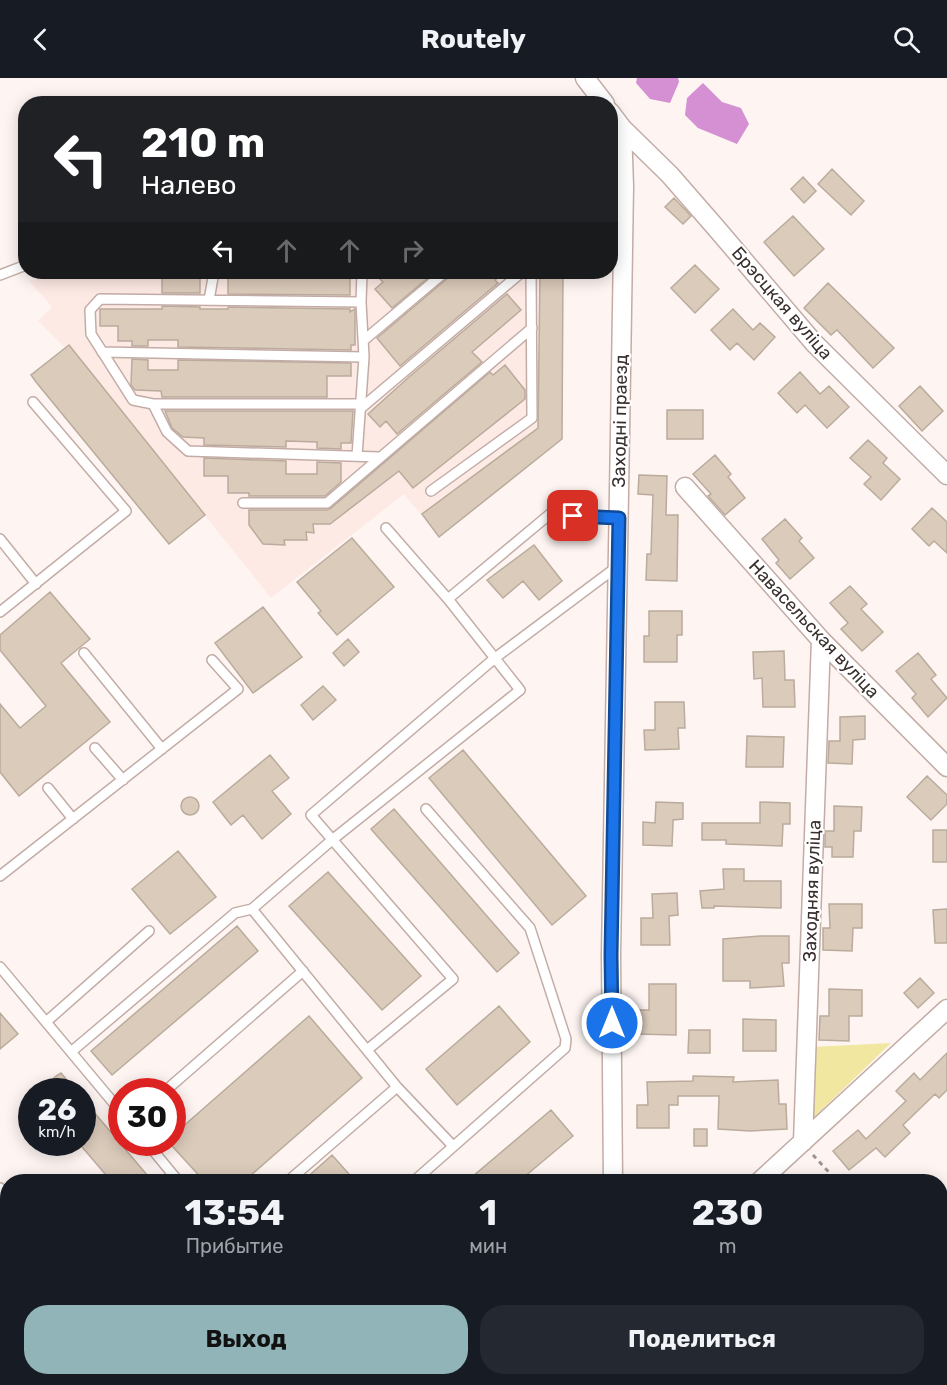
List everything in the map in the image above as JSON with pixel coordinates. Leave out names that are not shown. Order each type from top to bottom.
[{"type":"street","points":[[585,78],[599,96]]},
{"type":"street","name":"Брэсцкая вуліца","points":[[618,123],[670,175],[814,343],[947,475]]},
{"type":"street","name":"Заходні праезд","points":[[618,174],[622,128]]},
{"type":"street","name":"Заходні праезд","points":[[614,1174],[611,955],[619,518],[618,279]]},
{"type":"street","name":"Навасельская вуліца","points":[[685,487],[821,640],[947,767]]},
{"type":"street","name":"Заходняя вуліца","points":[[802,1142],[821,640]]},
{"type":"street","points":[[768,1174],[947,1009]]},
{"type":"lane","points":[[0,275],[18,268]]},
{"type":"lane","points":[[209,300],[213,279]]},
{"type":"lane","points":[[357,456],[364,357],[362,279]]},
{"type":"lane","points":[[363,341],[437,279]]},
{"type":"lane","points":[[361,302],[100,299],[90,310],[91,334],[133,400],[153,404],[361,406],[514,279]]},
{"type":"lane","points":[[431,492],[532,418],[531,279]]},
{"type":"lane","points":[[243,504],[327,503],[379,456],[532,328]]},
{"type":"lane","points":[[102,352],[364,357]]},
{"type":"lane","points":[[0,612],[126,511],[33,402]]},
{"type":"lane","points":[[153,404],[167,432],[188,451],[379,456]]},
{"type":"lane","points":[[448,599],[550,514],[619,518]]},
{"type":"lane","points":[[71,1052],[235,913],[252,909],[332,840],[520,690],[448,599],[386,528]]},
{"type":"lane","points":[[0,539],[36,584]]},
{"type":"lane","points":[[367,1050],[453,979],[311,815],[495,658],[618,566]]},
{"type":"lane","points":[[84,653],[162,749]]},
{"type":"lane","points":[[0,876],[238,689],[212,660]]},
{"type":"lane","points":[[95,748],[123,780]]},
{"type":"lane","points":[[48,788],[73,819]]},
{"type":"lane","points":[[422,1174],[565,1048],[566,1039],[530,928],[426,810]]},
{"type":"lane","points":[[252,909],[397,1087],[453,1146]]},
{"type":"lane","points":[[46,1022],[149,931]]},
{"type":"lane","points":[[0,967],[108,1096]]},
{"type":"lane","points":[[180,1078],[303,971]]},
{"type":"lane","points":[[296,1174],[397,1087]]},
{"type":"lane","points":[[158,1156],[172,1174]]},
{"type":"path","points":[[802,1142],[831,1174]]},
{"type":"shaded area","points":[[637,78],[678,78],[679,82],[670,103],[650,99],[636,83]]},
{"type":"shaded area","points":[[703,83],[722,102],[741,108],[749,124],[737,144],[698,128],[685,115],[687,98]]},
{"type":"shaded area","points":[[37,279],[563,279],[562,439],[439,537],[404,494],[271,598],[69,346],[65,348],[38,321],[52,307],[29,281]]},
{"type":"shaded area","points":[[891,1043],[810,1121],[811,1047]]},
{"type":"building","points":[[832,169],[864,201],[851,215],[818,184]]},
{"type":"building","points":[[803,177],[816,191],[804,203],[791,189]]},
{"type":"building","points":[[674,198],[691,216],[683,224],[665,207]]},
{"type":"building","points":[[793,216],[824,249],[794,276],[764,242]]},
{"type":"building","points":[[695,265],[719,289],[695,313],[671,288]]},
{"type":"building","points":[[162,279],[200,279],[200,293],[162,293]]},
{"type":"building","points":[[228,279],[350,279],[350,295],[228,294]]},
{"type":"building","points":[[380,279],[427,279],[392,308],[375,289],[383,282]]},
{"type":"building","points":[[447,279],[496,279],[498,283],[400,366],[377,338]]},
{"type":"building","points":[[540,279],[563,279],[562,439],[439,537],[422,514],[538,428]]},
{"type":"building","points":[[828,283],[894,348],[873,368],[837,330],[831,335],[804,308]]},
{"type":"building","points":[[507,294],[521,310],[472,352],[482,362],[397,434],[386,421],[380,427],[368,414]]},
{"type":"building","points":[[162,306],[200,307],[200,309],[228,309],[228,307],[350,309],[350,312],[355,309],[355,345],[351,345],[351,350],[178,347],[178,340],[148,340],[148,346],[132,346],[132,341],[118,341],[118,326],[100,326],[100,309],[162,309]]},
{"type":"building","points":[[733,309],[753,330],[760,323],[775,337],[754,360],[737,343],[730,350],[711,330]]},
{"type":"building","points":[[69,345],[205,515],[169,544],[31,375]]},
{"type":"building","points":[[132,359],[148,360],[148,370],[178,370],[178,360],[351,363],[351,376],[327,376],[327,397],[162,397],[161,391],[135,390],[131,385]]},
{"type":"building","points":[[505,365],[525,390],[525,399],[413,488],[399,471],[330,524],[313,524],[314,533],[306,532],[307,540],[284,540],[285,545],[263,544],[249,525],[249,510],[327,510],[331,508],[490,372],[493,375]]},
{"type":"building","points":[[800,372],[820,394],[829,386],[849,407],[827,428],[805,405],[797,413],[778,393]]},
{"type":"building","points":[[920,386],[943,411],[922,431],[899,406]]},
{"type":"building","points":[[667,410],[703,410],[703,439],[667,439]]},
{"type":"building","points":[[165,411],[353,411],[351,443],[341,443],[341,449],[317,448],[317,442],[286,441],[286,447],[204,445],[204,438],[183,437],[172,428]]},
{"type":"building","points":[[868,440],[887,458],[883,463],[900,479],[881,500],[864,484],[871,477],[850,458]]},
{"type":"building","points":[[715,455],[731,474],[728,477],[745,498],[725,515],[708,496],[711,494],[693,474]]},
{"type":"building","points":[[204,458],[286,461],[286,474],[317,474],[317,462],[341,463],[341,482],[325,496],[249,496],[249,493],[228,493],[228,476],[204,476]]},
{"type":"building","points":[[639,475],[667,476],[666,515],[678,515],[677,581],[646,580],[647,554],[651,554],[653,495],[638,494]]},
{"type":"building","points":[[932,508],[947,522],[947,553],[934,541],[929,546],[912,529]]},
{"type":"building","points":[[785,519],[802,538],[799,541],[814,558],[790,579],[776,563],[779,560],[762,539]]},
{"type":"building","points":[[352,538],[394,587],[337,635],[318,613],[321,611],[297,582]]},
{"type":"building","points":[[534,545],[562,581],[539,600],[523,581],[503,598],[487,580]]},
{"type":"building","points":[[850,586],[867,604],[861,609],[883,632],[862,651],[841,629],[848,623],[830,603]]},
{"type":"building","points":[[50,592],[90,639],[61,663],[110,722],[19,796],[0,772],[0,704],[20,728],[46,706],[0,650],[0,635]]},
{"type":"building","points":[[263,607],[302,657],[253,693],[215,643]]},
{"type":"building","points":[[649,611],[682,611],[682,635],[677,635],[677,662],[644,662],[644,636],[649,636]]},
{"type":"building","points":[[348,639],[359,652],[344,666],[333,653]]},
{"type":"building","points":[[784,651],[785,680],[794,680],[795,707],[763,707],[762,678],[754,679],[753,652]]},
{"type":"building","points":[[918,653],[936,675],[931,679],[947,698],[928,717],[912,698],[916,694],[896,671]]},
{"type":"building","points":[[323,686],[336,700],[313,720],[301,705]]},
{"type":"building","points":[[655,702],[684,702],[685,728],[678,728],[679,749],[645,750],[644,730],[655,730]]},
{"type":"building","points":[[865,716],[865,739],[853,740],[852,764],[828,763],[829,741],[840,741],[840,717]]},
{"type":"building","points":[[747,736],[784,737],[783,767],[746,767]]},
{"type":"building","points":[[463,750],[586,896],[552,925],[429,778]]},
{"type":"building","points":[[270,755],[289,778],[272,791],[291,814],[262,839],[243,815],[231,825],[213,802]]},
{"type":"building","points":[[927,776],[947,795],[947,804],[931,820],[907,797]]},
{"type":"building","points":[[190,797],[196,800],[199,806],[196,812],[190,815],[184,812],[181,806],[184,800]]},
{"type":"building","points":[[656,802],[683,803],[683,819],[673,820],[672,846],[643,845],[643,822],[655,823]]},
{"type":"building","points":[[760,802],[790,803],[790,824],[783,824],[782,846],[726,844],[726,840],[702,840],[702,823],[760,823]]},
{"type":"building","points":[[834,806],[862,807],[861,831],[854,831],[853,857],[832,857],[832,847],[825,847],[825,831],[834,831]]},
{"type":"building","points":[[394,809],[519,953],[497,972],[371,829]]},
{"type":"building","points":[[933,830],[947,830],[947,862],[933,862]]},
{"type":"building","points":[[178,851],[216,897],[170,934],[132,889]]},
{"type":"building","points":[[723,869],[744,869],[744,881],[781,881],[781,908],[714,906],[714,908],[702,908],[700,891],[724,889]]},
{"type":"building","points":[[328,872],[421,976],[382,1010],[289,906]]},
{"type":"building","points":[[677,893],[678,915],[669,916],[670,945],[641,945],[641,918],[653,918],[652,894]]},
{"type":"building","points":[[829,904],[862,904],[862,928],[853,928],[852,951],[823,950],[823,928],[830,928]]},
{"type":"building","points":[[947,909],[947,943],[935,943],[933,910]]},
{"type":"building","points":[[237,926],[258,951],[112,1075],[91,1051]]},
{"type":"building","points":[[789,936],[789,963],[782,963],[784,986],[750,988],[750,981],[723,981],[723,939]]},
{"type":"building","points":[[920,978],[934,993],[918,1008],[904,993]]},
{"type":"building","points":[[649,984],[676,984],[676,1035],[637,1034],[638,1010],[649,1010]]},
{"type":"building","points":[[829,989],[862,990],[862,1016],[849,1016],[849,1041],[819,1040],[820,1016],[829,1016]]},
{"type":"building","points":[[499,1006],[530,1042],[457,1105],[426,1069]]},
{"type":"building","points":[[0,1013],[18,1034],[0,1049]]},
{"type":"building","points":[[309,1016],[362,1078],[252,1174],[198,1174],[181,1156],[186,1156],[186,1124]]},
{"type":"building","points":[[743,1019],[776,1020],[776,1051],[743,1051]]},
{"type":"building","points":[[689,1030],[710,1030],[710,1053],[688,1053]]},
{"type":"building","points":[[947,1053],[947,1090],[939,1098],[935,1094],[903,1125],[910,1133],[885,1157],[876,1148],[849,1170],[833,1151],[858,1130],[866,1139],[906,1101],[896,1091],[914,1073],[920,1080]]},
{"type":"building","points":[[61,1073],[65,1078],[54,1078]]},
{"type":"building","points":[[693,1076],[734,1077],[733,1082],[778,1080],[779,1104],[786,1104],[787,1129],[750,1131],[718,1129],[719,1096],[678,1096],[678,1105],[669,1105],[669,1128],[637,1128],[637,1105],[648,1105],[647,1082],[693,1081]]},
{"type":"building","points":[[551,1110],[573,1136],[528,1174],[475,1174]]},
{"type":"building","points":[[96,1115],[108,1129],[108,1156],[131,1156],[146,1174],[105,1174],[90,1156],[96,1156]]},
{"type":"building","points":[[694,1129],[707,1129],[707,1146],[694,1146]]},
{"type":"building","points":[[332,1155],[349,1174],[311,1174]]},
{"type":"route","points":[[573,516],[619,518],[611,955],[612,1023]]}]
